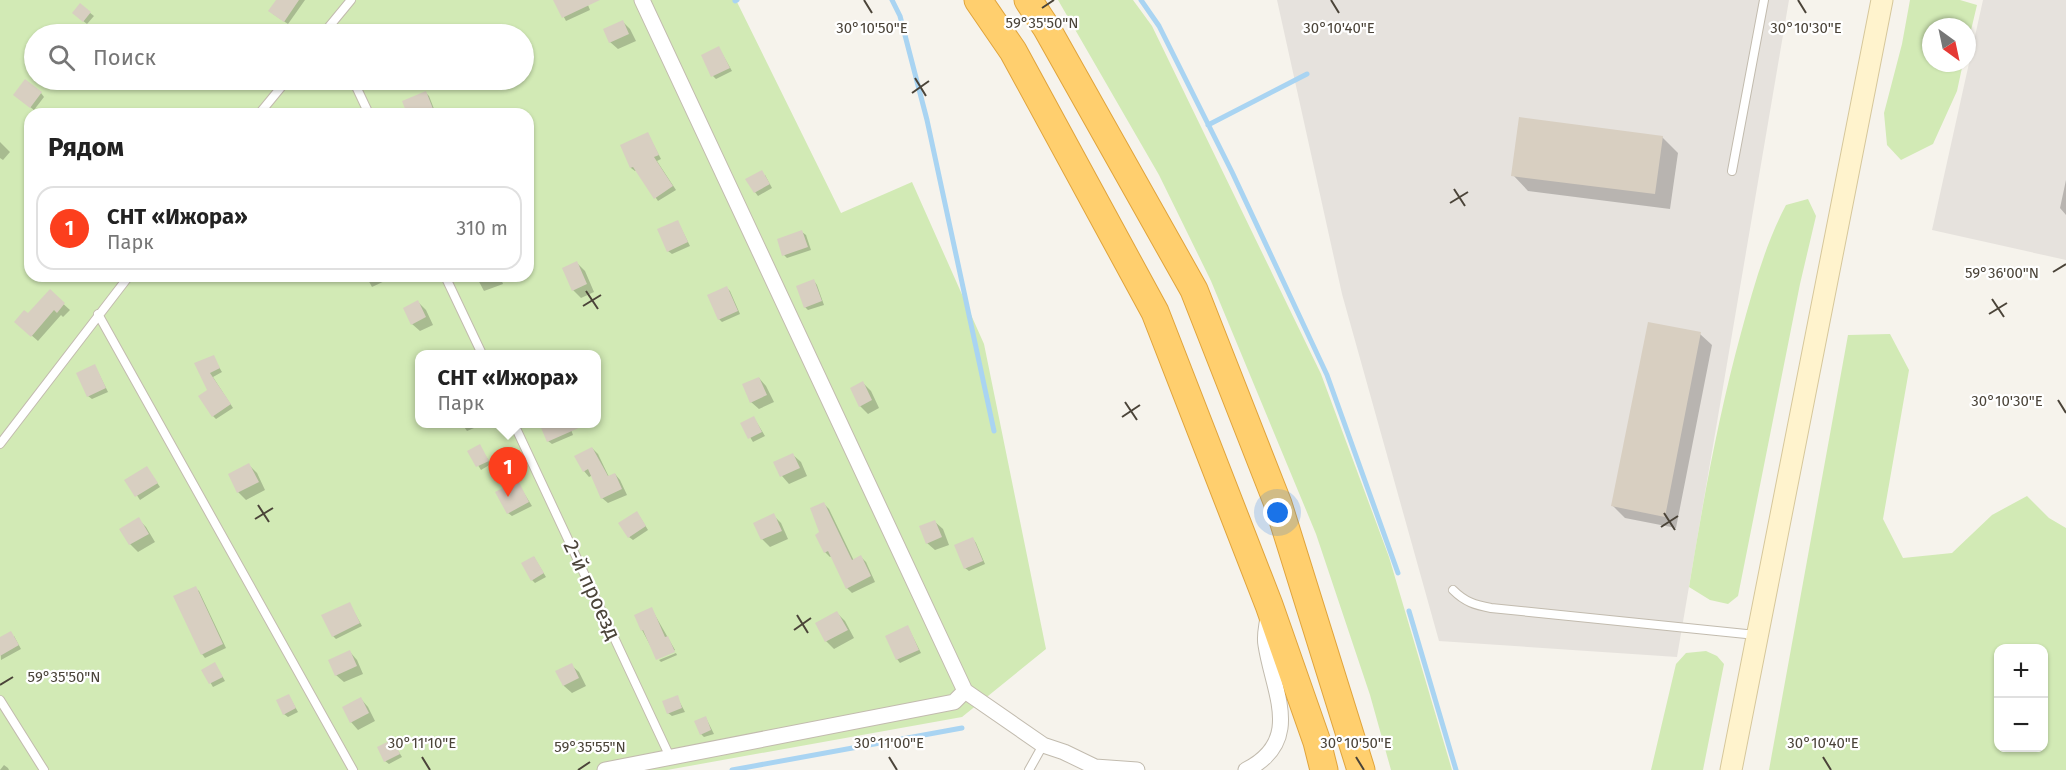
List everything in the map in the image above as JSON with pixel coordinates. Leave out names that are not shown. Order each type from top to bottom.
[{"type":"highway","points":[[978,0],[1013,51],[1155,312],[1269,605],[1317,742],[1324,770]]},
{"type":"highway","points":[[1028,0],[1046,27],[1194,290],[1278,504],[1361,770]]},
{"type":"street","points":[[642,0],[965,692],[1043,745],[1064,752],[1094,769],[1137,770]]},
{"type":"street","points":[[1731,770],[1882,0]]},
{"type":"street","points":[[1246,770],[1265,758],[1274,748],[1280,733],[1281,714],[1278,692],[1265,643],[1269,605]]},
{"type":"street","points":[[605,770],[954,702],[965,692]]},
{"type":"lane","points":[[335,24],[351,0]]},
{"type":"lane","points":[[1732,171],[1764,0]]},
{"type":"lane","points":[[264,108],[279,90]]},
{"type":"lane","points":[[358,90],[366,108]]},
{"type":"lane","points":[[0,444],[124,282]]},
{"type":"lane","points":[[448,282],[480,350]]},
{"type":"lane","points":[[98,314],[353,770]]},
{"type":"lane","name":"2-й проезд","points":[[516,428],[670,757]]},
{"type":"lane","points":[[1453,590],[1462,599],[1475,605],[1491,608],[1757,636]]},
{"type":"lane","points":[[0,700],[44,770]]},
{"type":"lane","points":[[1029,770],[1043,745]]},
{"type":"shaded area","points":[[1277,0],[1789,0],[1677,657],[1439,641],[1342,294]]},
{"type":"shaded area","points":[[1983,0],[2066,0],[2066,260],[1932,230],[1967,72],[1976,72],[1976,32]]},
{"type":"green space","points":[[0,0],[736,0],[841,213],[912,182],[984,344],[1046,649],[962,717],[667,770],[0,770]]},
{"type":"green space","points":[[1058,0],[1133,0],[1152,26],[1321,374],[1389,557],[1452,770],[1391,770],[1370,695],[1316,534],[1211,281],[1159,175]]},
{"type":"green space","points":[[1910,0],[1960,0],[1977,5],[1974,18],[1922,18],[1922,72],[1961,72],[1957,91],[1933,144],[1901,160],[1887,145],[1884,113],[1902,44]]},
{"type":"green space","points":[[1808,199],[1816,216],[1800,284],[1738,596],[1728,604],[1710,600],[1689,587],[1712,460],[1733,365],[1766,251],[1786,205]]},
{"type":"green space","points":[[1890,334],[1909,370],[1883,519],[1903,558],[1952,553],[1992,515],[2027,496],[2049,518],[2066,528],[2066,770],[1769,770],[1848,335]]},
{"type":"green space","points":[[1706,651],[1717,656],[1724,664],[1703,770],[1651,770],[1676,664],[1686,653]]},
{"type":"building","points":[[276,0],[299,0],[284,22],[268,11]]},
{"type":"building","points":[[553,0],[600,0],[562,18]]},
{"type":"building","points":[[80,3],[91,12],[83,22],[72,13]]},
{"type":"building","points":[[623,20],[629,34],[609,43],[603,29]]},
{"type":"building","points":[[719,46],[730,68],[711,77],[701,55]]},
{"type":"building","points":[[24,80],[24,90],[42,92],[30,108],[13,95]]},
{"type":"building","points":[[426,91],[433,108],[405,108],[402,101]]},
{"type":"building","points":[[1519,117],[1663,136],[1655,194],[1511,176]]},
{"type":"building","points":[[648,132],[659,155],[654,157],[673,186],[654,199],[633,167],[630,168],[620,145]]},
{"type":"building","points":[[762,170],[770,184],[754,193],[745,179]]},
{"type":"building","points":[[678,220],[688,242],[667,252],[657,229]]},
{"type":"building","points":[[802,230],[808,247],[782,256],[777,239]]},
{"type":"building","points":[[577,261],[587,284],[572,291],[562,268]]},
{"type":"building","points":[[814,279],[822,301],[804,308],[796,286]]},
{"type":"building","points":[[727,286],[738,311],[718,320],[707,295]]},
{"type":"building","points":[[50,289],[65,303],[57,313],[54,310],[31,337],[14,322],[24,310],[28,313]]},
{"type":"building","points":[[418,300],[426,317],[411,325],[403,308]]},
{"type":"building","points":[[1648,322],[1701,332],[1665,517],[1611,506]]},
{"type":"building","points":[[214,355],[220,368],[210,373],[231,404],[212,417],[198,396],[207,390],[194,363]]},
{"type":"building","points":[[95,364],[106,388],[87,397],[76,373]]},
{"type":"building","points":[[759,377],[767,395],[750,403],[742,384]]},
{"type":"building","points":[[863,381],[872,400],[859,407],[850,388]]},
{"type":"building","points":[[754,416],[762,432],[748,439],[740,423]]},
{"type":"building","points":[[541,428],[579,428],[547,442]]},
{"type":"building","points":[[480,444],[489,461],[476,467],[467,451]]},
{"type":"building","points":[[592,447],[608,476],[615,473],[622,489],[601,499],[588,469],[583,472],[574,456]]},
{"type":"building","points":[[793,453],[800,468],[780,477],[773,462]]},
{"type":"building","points":[[249,463],[259,482],[237,493],[228,474]]},
{"type":"building","points":[[147,466],[158,483],[135,497],[124,480]]},
{"type":"building","points":[[518,480],[529,502],[507,514],[495,492]]},
{"type":"building","points":[[824,502],[852,560],[861,555],[871,576],[846,589],[828,551],[824,553],[815,535],[819,532],[810,508]]},
{"type":"building","points":[[637,511],[646,526],[628,538],[618,523]]},
{"type":"building","points":[[774,513],[782,531],[761,540],[753,523]]},
{"type":"building","points":[[139,517],[149,534],[129,545],[119,529]]},
{"type":"building","points":[[935,520],[942,537],[926,544],[919,526]]},
{"type":"building","points":[[973,537],[983,561],[964,569],[954,545]]},
{"type":"building","points":[[534,556],[544,573],[531,581],[521,563]]},
{"type":"building","points":[[196,586],[223,644],[201,655],[173,596]]},
{"type":"building","points":[[350,602],[360,623],[332,637],[321,615]]},
{"type":"building","points":[[652,607],[665,637],[668,636],[675,652],[656,660],[634,615]]},
{"type":"building","points":[[837,611],[848,630],[825,642],[815,623]]},
{"type":"building","points":[[908,625],[919,650],[896,660],[885,636]]},
{"type":"building","points":[[11,631],[19,645],[0,656],[0,637]]},
{"type":"building","points":[[350,650],[357,666],[335,676],[328,660]]},
{"type":"building","points":[[215,662],[223,677],[209,684],[201,670]]},
{"type":"building","points":[[572,663],[579,678],[563,686],[555,671]]},
{"type":"building","points":[[289,694],[296,708],[283,715],[276,700]]},
{"type":"building","points":[[678,695],[682,708],[667,714],[662,701]]},
{"type":"building","points":[[361,697],[369,713],[350,723],[342,707]]},
{"type":"building","points":[[706,716],[711,730],[700,735],[694,721]]},
{"type":"building","points":[[393,739],[400,754],[384,762],[377,747]]},
{"type":"waterway","points":[[892,0],[900,16],[927,120],[994,431]]},
{"type":"waterway","points":[[1141,0],[1159,26],[1232,172],[1327,375],[1398,573]]},
{"type":"waterway","points":[[1208,125],[1307,74]]},
{"type":"waterway","points":[[1409,611],[1456,770]]},
{"type":"waterway","points":[[732,770],[962,728]]},
{"type":"place","name":"СНТ «Ижора»","points":[[508,497]]}]
